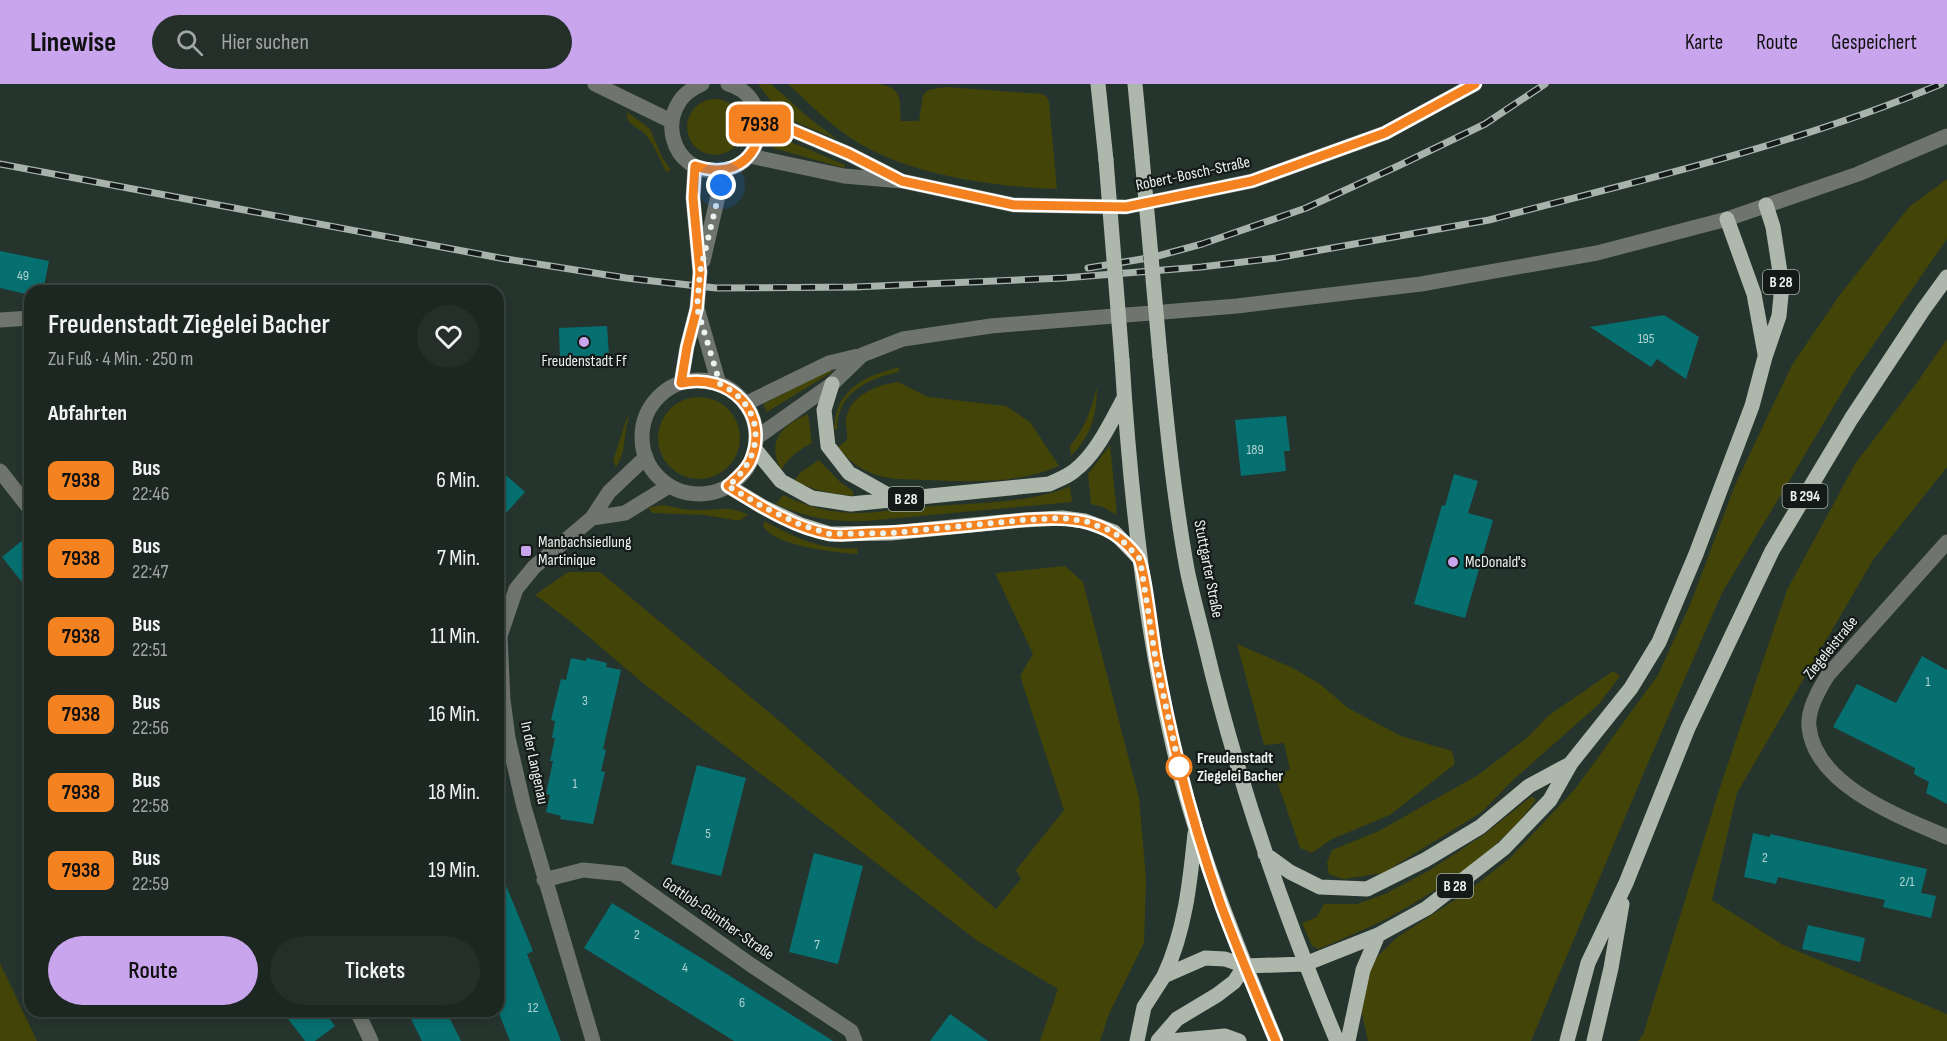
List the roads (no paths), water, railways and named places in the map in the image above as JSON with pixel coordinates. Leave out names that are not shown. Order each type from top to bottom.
[{"type":"main road","points":[[1098,84],[1140,559],[1156,662],[1170,729],[1196,827],[1221,903],[1276,1041]]},
{"type":"main road","name":"Stuttgarter Straße","points":[[1135,84],[1170,459],[1187,569],[1220,709],[1265,854],[1305,964],[1337,1041]]},
{"type":"main road","name":"B 28","points":[[1305,964],[1378,935],[1427,908],[1504,848],[1550,800],[1571,763],[1631,688],[1659,642],[1696,554],[1752,406],[1779,316],[1782,285],[1773,227],[1766,206]]},
{"type":"main road","name":"B 28","points":[[1726,219],[1754,294],[1765,357]]},
{"type":"main road","name":"B 294","points":[[1568,1041],[1588,963],[1626,883],[1688,728],[1772,550],[1851,419],[1947,277]]},
{"type":"main road","points":[[832,384],[824,410],[828,446],[849,473],[897,500]]},
{"type":"main road","name":"B 28","points":[[755,443],[781,482],[812,498],[851,504],[1049,484],[1074,471],[1085,460],[1103,437],[1124,398]]},
{"type":"main road","name":"B 28","points":[[728,486],[763,507],[801,525],[830,534],[891,533],[1062,518],[1085,521],[1114,532],[1140,559]]},
{"type":"main road","name":"B 28","points":[[1265,854],[1290,872],[1320,887],[1367,889],[1425,860],[1480,826],[1529,786],[1571,763]]},
{"type":"main road","points":[[1137,1041],[1144,1007],[1164,976],[1176,951],[1182,927],[1196,827]]},
{"type":"main road","name":"B 294","points":[[1594,1041],[1611,968],[1626,883]]},
{"type":"main road","points":[[1348,1041],[1363,970],[1378,935]]},
{"type":"main road","points":[[1164,976],[1205,958],[1225,959],[1245,966],[1305,964]]},
{"type":"main road","points":[[1158,1041],[1177,1019],[1234,982],[1245,966]]},
{"type":"main road","points":[[1170,1041],[1225,1036],[1239,1041]]},
{"type":"street","points":[[595,84],[671,121]]},
{"type":"street","points":[[692,85],[675,107],[671,121],[676,147],[684,158],[695,166],[724,171],[750,156],[761,130],[754,103],[745,92],[729,84]]},
{"type":"street","name":"Robert-Bosch-Straße","points":[[750,156],[844,176],[902,181],[1014,205],[1126,207],[1263,177],[1385,133],[1475,84]]},
{"type":"street","name":"Robert-Bosch-Straße","points":[[759,116],[849,154],[902,181]]},
{"type":"street","points":[[745,404],[829,363],[862,355],[903,339],[991,326],[1237,306],[1421,284],[1597,253],[1726,219],[1766,206],[1858,174],[1947,136]]},
{"type":"street","points":[[695,166],[693,198],[700,272]]},
{"type":"street","points":[[681,383],[697,308],[700,272],[724,171]]},
{"type":"street","points":[[697,308],[720,384]]},
{"type":"street","points":[[0,320],[24,318]]},
{"type":"street","points":[[755,443],[832,384],[862,355]]},
{"type":"street","points":[[700,380],[720,384],[738,396],[745,404],[755,426],[755,443],[749,463],[740,476],[728,486],[714,492],[699,494],[683,492],[669,486],[655,473],[646,458],[642,445],[645,419],[658,396],[669,388],[681,383],[700,380]]},
{"type":"street","name":"In der Langenau","points":[[504,624],[516,590],[534,567],[592,518],[609,492],[646,458]]},
{"type":"street","points":[[0,471],[24,501]]},
{"type":"street","points":[[592,518],[625,513],[669,486]]},
{"type":"street","name":"Ziegeleistraße","points":[[1947,542],[1828,675],[1815,696],[1809,726],[1817,752],[1843,784],[1884,810],[1947,837]]},
{"type":"street","name":"In der Langenau","points":[[504,716],[524,807],[544,880],[594,1041]]},
{"type":"street","name":"Gottlob-Günther-Straße","points":[[544,880],[583,870],[623,874],[741,958],[851,1031],[855,1041]]},
{"type":"street","points":[[360,1017],[371,1041]]},
{"type":"railway","points":[[1088,268],[1154,257],[1202,244],[1306,208],[1485,124],[1545,84]]},
{"type":"railway","points":[[0,164],[500,258],[626,278],[716,288],[854,287],[1064,278],[1201,267],[1276,258],[1489,220],[1718,160],[1831,125],[1941,84]]},
{"type":"place","name":"Freudenstadt Ff","points":[[584,342]]},
{"type":"place","name":"Manbachsiedlung Martinique","points":[[526,551]]},
{"type":"place","name":"McDonald's","points":[[1453,562]]},
{"type":"place","name":"Freudenstadt Ziegelei Bacher","points":[[1179,767]]}]
